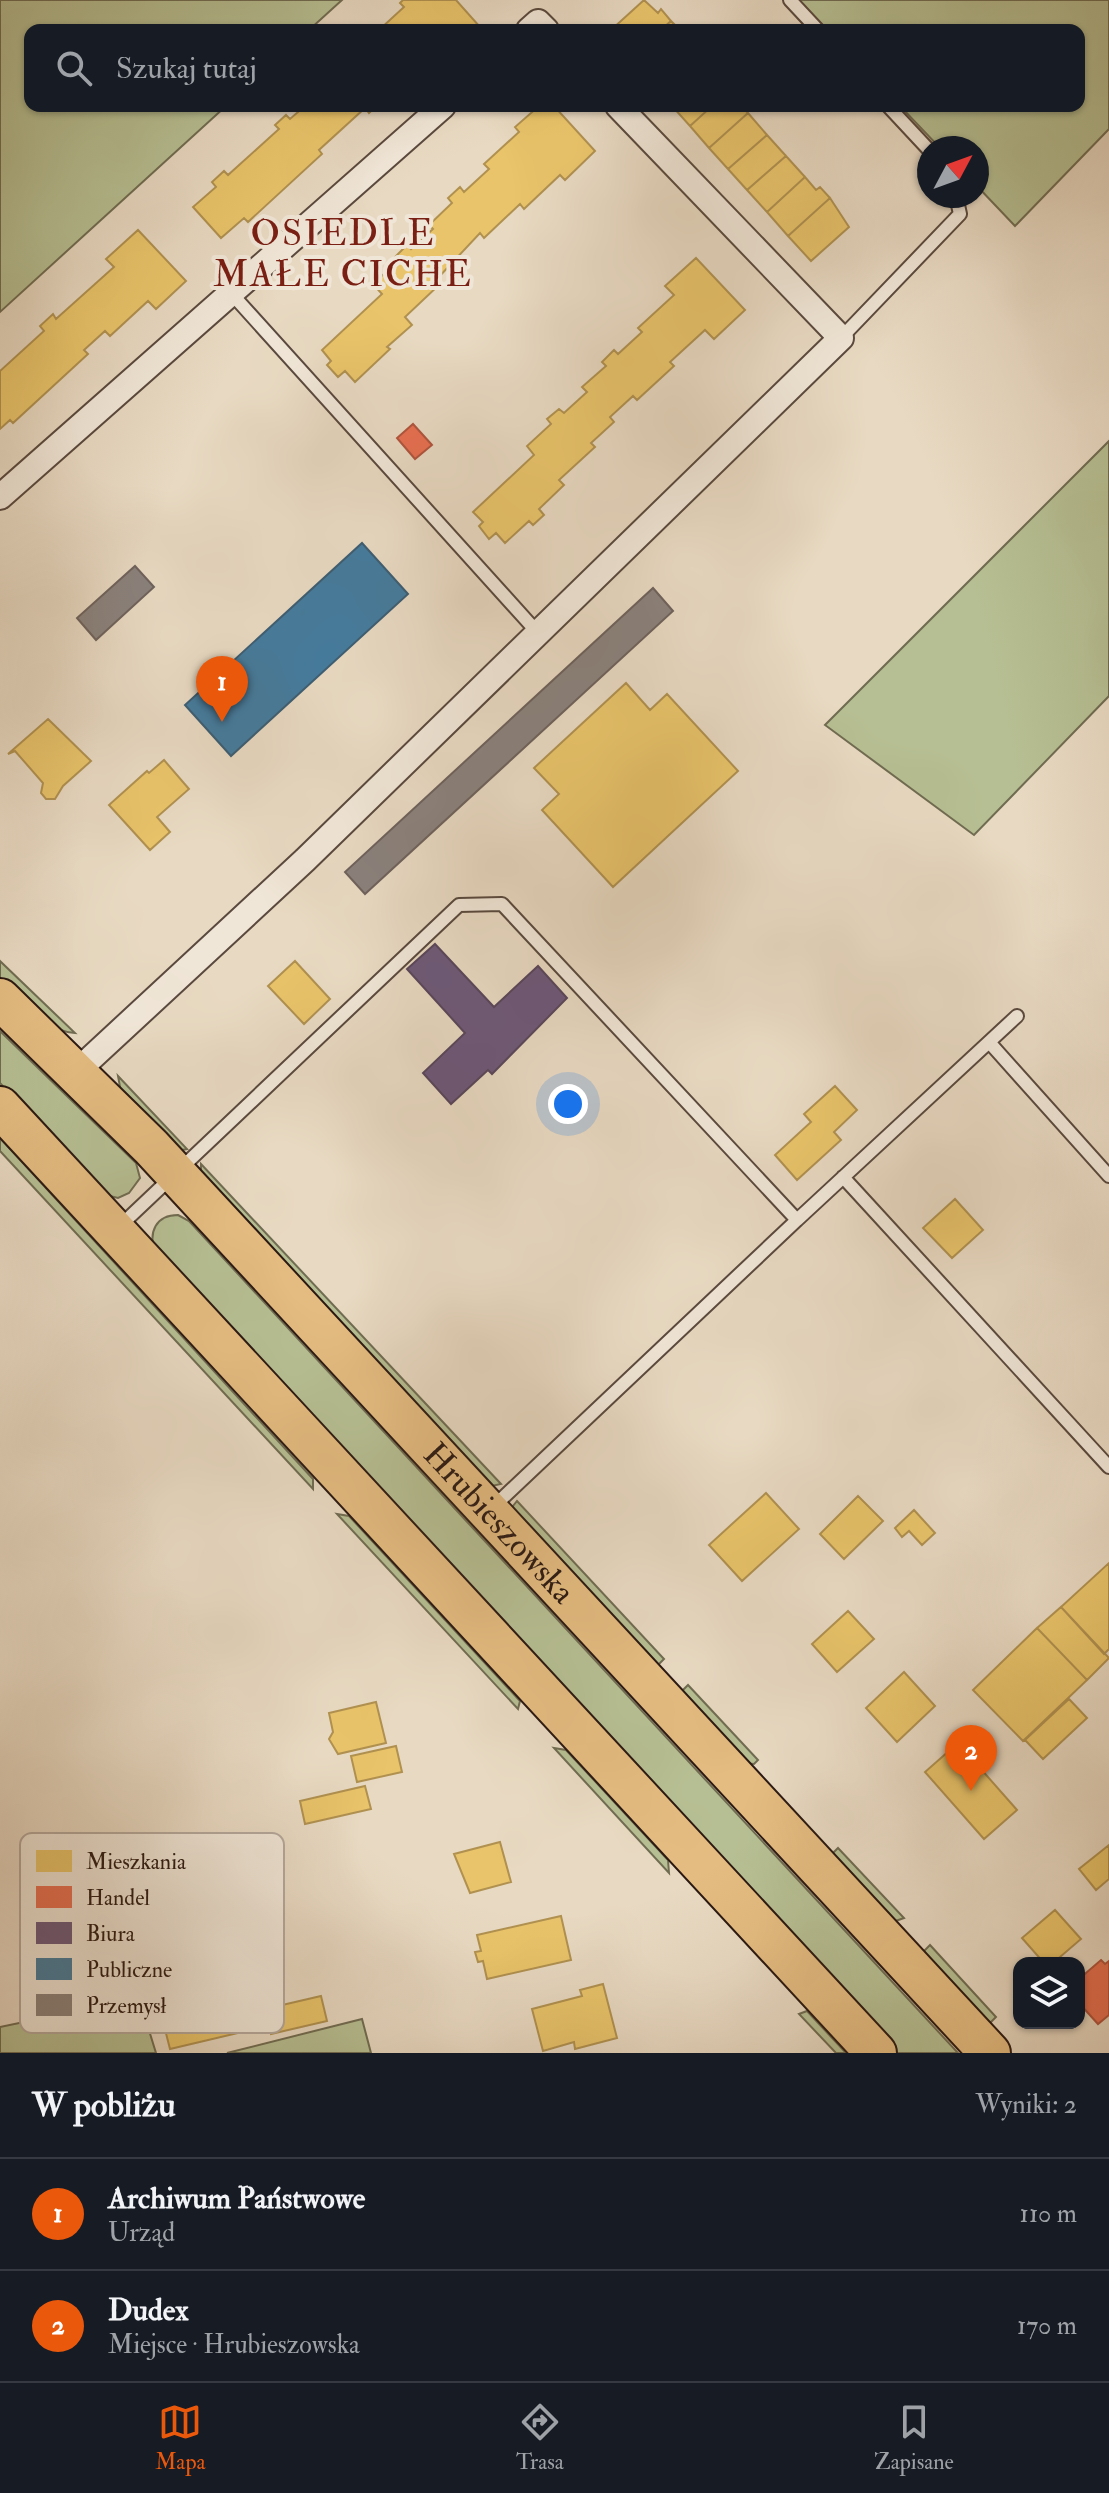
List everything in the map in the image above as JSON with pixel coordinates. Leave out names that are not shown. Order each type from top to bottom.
[{"type":"main road","name":"Hrubieszowska","points":[[0,999],[175,1173],[990,2053]]},
{"type":"main road","points":[[0,1107],[876,2053]]},
{"type":"street","points":[[0,497],[436,112]]},
{"type":"street","points":[[75,1073],[305,860],[841,338],[624,112]]},
{"type":"lane","points":[[790,0],[812,24]]},
{"type":"lane","points":[[894,112],[917,137]]},
{"type":"lane","points":[[841,338],[960,214],[959,208]]},
{"type":"lane","points":[[231,293],[538,633]]},
{"type":"lane","points":[[114,1231],[459,905],[502,904],[797,1220]]},
{"type":"lane","points":[[488,1512],[1017,1016]]},
{"type":"lane","points":[[989,1042],[1109,1176]]},
{"type":"lane","points":[[843,1177],[1109,1467]]},
{"type":"green space","points":[[0,0],[342,0],[316,24],[24,24],[24,112],[219,112],[0,312]]},
{"type":"green space","points":[[798,0],[1109,0],[1109,129],[1015,226],[989,199],[989,136],[929,136],[906,112],[1085,112],[1085,24],[821,24]]},
{"type":"green space","points":[[1109,441],[1109,696],[974,835],[825,725]]},
{"type":"green space","points":[[0,961],[75,1033],[53,1027],[25,1004],[0,978]]},
{"type":"green space","points":[[0,1031],[136,1163],[140,1178],[129,1193],[118,1198],[102,1194],[0,1083]]},
{"type":"green space","points":[[118,1076],[187,1149],[177,1151],[121,1092]]},
{"type":"green space","points":[[0,1138],[313,1479],[313,1489],[0,1151]]},
{"type":"green space","points":[[201,1164],[501,1484],[487,1487],[201,1174]]},
{"type":"green space","points":[[178,1215],[189,1221],[958,2053],[897,2053],[155,1252],[153,1232],[159,1221]]},
{"type":"green space","points":[[517,1501],[664,1659],[659,1664],[649,1665],[515,1518],[513,1506]]},
{"type":"green space","points":[[337,1514],[349,1516],[520,1701],[518,1709]]},
{"type":"green space","points":[[688,1685],[758,1760],[754,1764],[742,1763],[684,1701],[683,1690]]},
{"type":"green space","points":[[554,1748],[566,1750],[668,1860],[669,1873]]},
{"type":"green space","points":[[838,1848],[904,1918],[890,1923],[833,1862],[833,1853]]},
{"type":"green space","points":[[930,1945],[996,2017],[991,2022],[982,2022],[925,1960],[924,1951]]},
{"type":"green space","points":[[807,2011],[846,2053],[836,2053],[799,2014]]},
{"type":"green space","points":[[362,2019],[371,2053],[227,2053]]},
{"type":"green space","points":[[20,2023],[20,2033],[150,2033],[156,2053],[0,2053],[0,2027]]},
{"type":"building: Mieszkania","points":[[403,0],[456,0],[477,24],[386,24],[404,7],[400,3]]},
{"type":"building: Mieszkania","points":[[644,0],[658,13],[661,9],[671,21],[668,24],[618,24]]},
{"type":"building: Mieszkania","points":[[298,112],[361,112],[319,150],[322,154],[248,222],[244,218],[221,238],[193,207],[216,187],[212,182],[224,171],[228,175],[279,129],[275,125],[286,115],[290,119]]},
{"type":"building: Mieszkania","points":[[532,112],[559,112],[595,151],[565,180],[560,175],[524,209],[520,204],[484,238],[480,233],[436,280],[440,284],[405,317],[412,325],[355,382],[345,371],[338,377],[327,365],[331,361],[322,350],[382,294],[373,284],[398,261],[395,257],[407,245],[411,249],[433,229],[429,225],[452,203],[448,198],[460,187],[464,192],[489,169],[484,164],[519,132],[515,127]]},
{"type":"building: Mieszkania","points":[[677,112],[705,112],[690,126]]},
{"type":"building: Mieszkania","points":[[705,112],[748,113],[709,148],[690,126]]},
{"type":"building: Mieszkania","points":[[748,113],[767,135],[728,169],[709,148]]},
{"type":"building: Mieszkania","points":[[767,135],[786,156],[747,190],[728,169]]},
{"type":"building: Mieszkania","points":[[786,156],[805,177],[767,212],[747,190]]},
{"type":"building: Mieszkania","points":[[805,177],[816,190],[820,187],[830,198],[788,236],[767,212]]},
{"type":"building: Mieszkania","points":[[830,198],[849,227],[811,261],[788,236]]},
{"type":"building: Mieszkania","points":[[138,230],[186,281],[156,309],[148,301],[110,336],[105,331],[84,350],[88,354],[13,423],[10,420],[0,429],[0,371],[44,331],[40,326],[53,314],[56,319],[114,267],[106,259]]},
{"type":"building: Mieszkania","points":[[696,258],[745,310],[714,339],[705,330],[670,362],[674,366],[637,400],[633,396],[610,417],[614,422],[591,443],[595,447],[559,480],[564,485],[539,509],[544,515],[533,525],[529,521],[505,543],[496,533],[489,539],[479,526],[483,522],[473,512],[534,455],[527,446],[551,424],[547,419],[559,409],[564,413],[587,392],[582,387],[606,366],[602,362],[614,350],[618,354],[642,332],[638,328],[674,295],[665,286]]},
{"type":"building: Mieszkania","points":[[626,683],[650,710],[667,694],[738,771],[613,887],[542,810],[559,794],[534,768]]},
{"type":"building: Mieszkania","points":[[48,719],[91,761],[63,786],[55,799],[46,799],[41,793],[43,783],[15,751],[8,754]]},
{"type":"building: Mieszkania","points":[[164,760],[189,789],[157,817],[170,832],[150,850],[109,805]]},
{"type":"building: Mieszkania","points":[[295,961],[330,999],[304,1024],[268,986]]},
{"type":"building: Mieszkania","points":[[835,1086],[857,1110],[834,1132],[841,1140],[797,1180],[775,1155],[811,1122],[804,1114]]},
{"type":"building: Mieszkania","points":[[955,1199],[983,1230],[952,1258],[923,1228]]},
{"type":"building: Mieszkania","points":[[766,1493],[799,1529],[742,1581],[709,1545]]},
{"type":"building: Mieszkania","points":[[858,1496],[883,1521],[844,1559],[820,1534]]},
{"type":"building: Mieszkania","points":[[914,1510],[935,1533],[922,1545],[909,1531],[902,1537],[895,1528]]},
{"type":"building: Mieszkania","points":[[1109,1563],[1109,1649],[1104,1654],[1061,1607]]},
{"type":"building: Mieszkania","points":[[1061,1607],[1109,1658],[1087,1680],[1037,1628]]},
{"type":"building: Mieszkania","points":[[848,1611],[874,1639],[837,1672],[812,1644]]},
{"type":"building: Mieszkania","points":[[1037,1628],[1087,1680],[1023,1741],[973,1690]]},
{"type":"building: Mieszkania","points":[[904,1672],[935,1706],[897,1742],[866,1708]]},
{"type":"building: Mieszkania","points":[[1069,1699],[1087,1718],[1043,1759],[1025,1740]]},
{"type":"building: Mieszkania","points":[[376,1702],[386,1743],[338,1754],[329,1739],[333,1732],[329,1713]]},
{"type":"building: Mieszkania","points":[[958,1743],[1017,1810],[984,1839],[925,1772]]},
{"type":"building: Mieszkania","points":[[396,1746],[402,1772],[357,1782],[351,1756]]},
{"type":"building: Mieszkania","points":[[365,1786],[371,1809],[305,1824],[300,1801]]},
{"type":"building: Mieszkania","points":[[500,1842],[511,1882],[470,1893],[454,1854]]},
{"type":"building: Mieszkania","points":[[1109,1845],[1109,1879],[1096,1890],[1079,1869]]},
{"type":"building: Mieszkania","points":[[1055,1910],[1081,1939],[1060,1957],[1039,1957],[1022,1938]]},
{"type":"building: Mieszkania","points":[[561,1916],[571,1960],[487,1979],[483,1961],[478,1962],[475,1952],[481,1951],[477,1935]]},
{"type":"building: Mieszkania","points":[[603,1984],[617,2038],[575,2049],[574,2042],[543,2051],[532,2009],[582,1996],[580,1990]]},
{"type":"building: Mieszkania","points":[[321,1996],[327,2021],[284,2031],[284,2005]]},
{"type":"building: Mieszkania","points":[[166,2033],[238,2033],[170,2049]]},
{"type":"building: Handel","points":[[413,424],[432,445],[415,459],[397,438]]},
{"type":"building: Handel","points":[[1101,1960],[1105,1964],[1109,1961],[1109,2015],[1098,2024],[1085,2010],[1085,1974]]},
{"type":"building: Biura","points":[[435,944],[494,1007],[538,966],[567,998],[492,1074],[488,1070],[451,1104],[423,1073],[465,1033],[407,969]]},
{"type":"building: Publiczne","points":[[362,543],[408,594],[231,756],[185,705]]},
{"type":"building: Przemysł","points":[[135,566],[154,587],[96,640],[77,618]]},
{"type":"building: Przemysł","points":[[653,588],[673,611],[365,894],[345,872]]},
{"type":"place","name":"Archiwum Państwowe","points":[[222,722]]},
{"type":"place","name":"Dudex","points":[[971,1791]]},
{"type":"district","name":"OSIEDLE MAŁE CICHE","points":[[343,254]]}]
